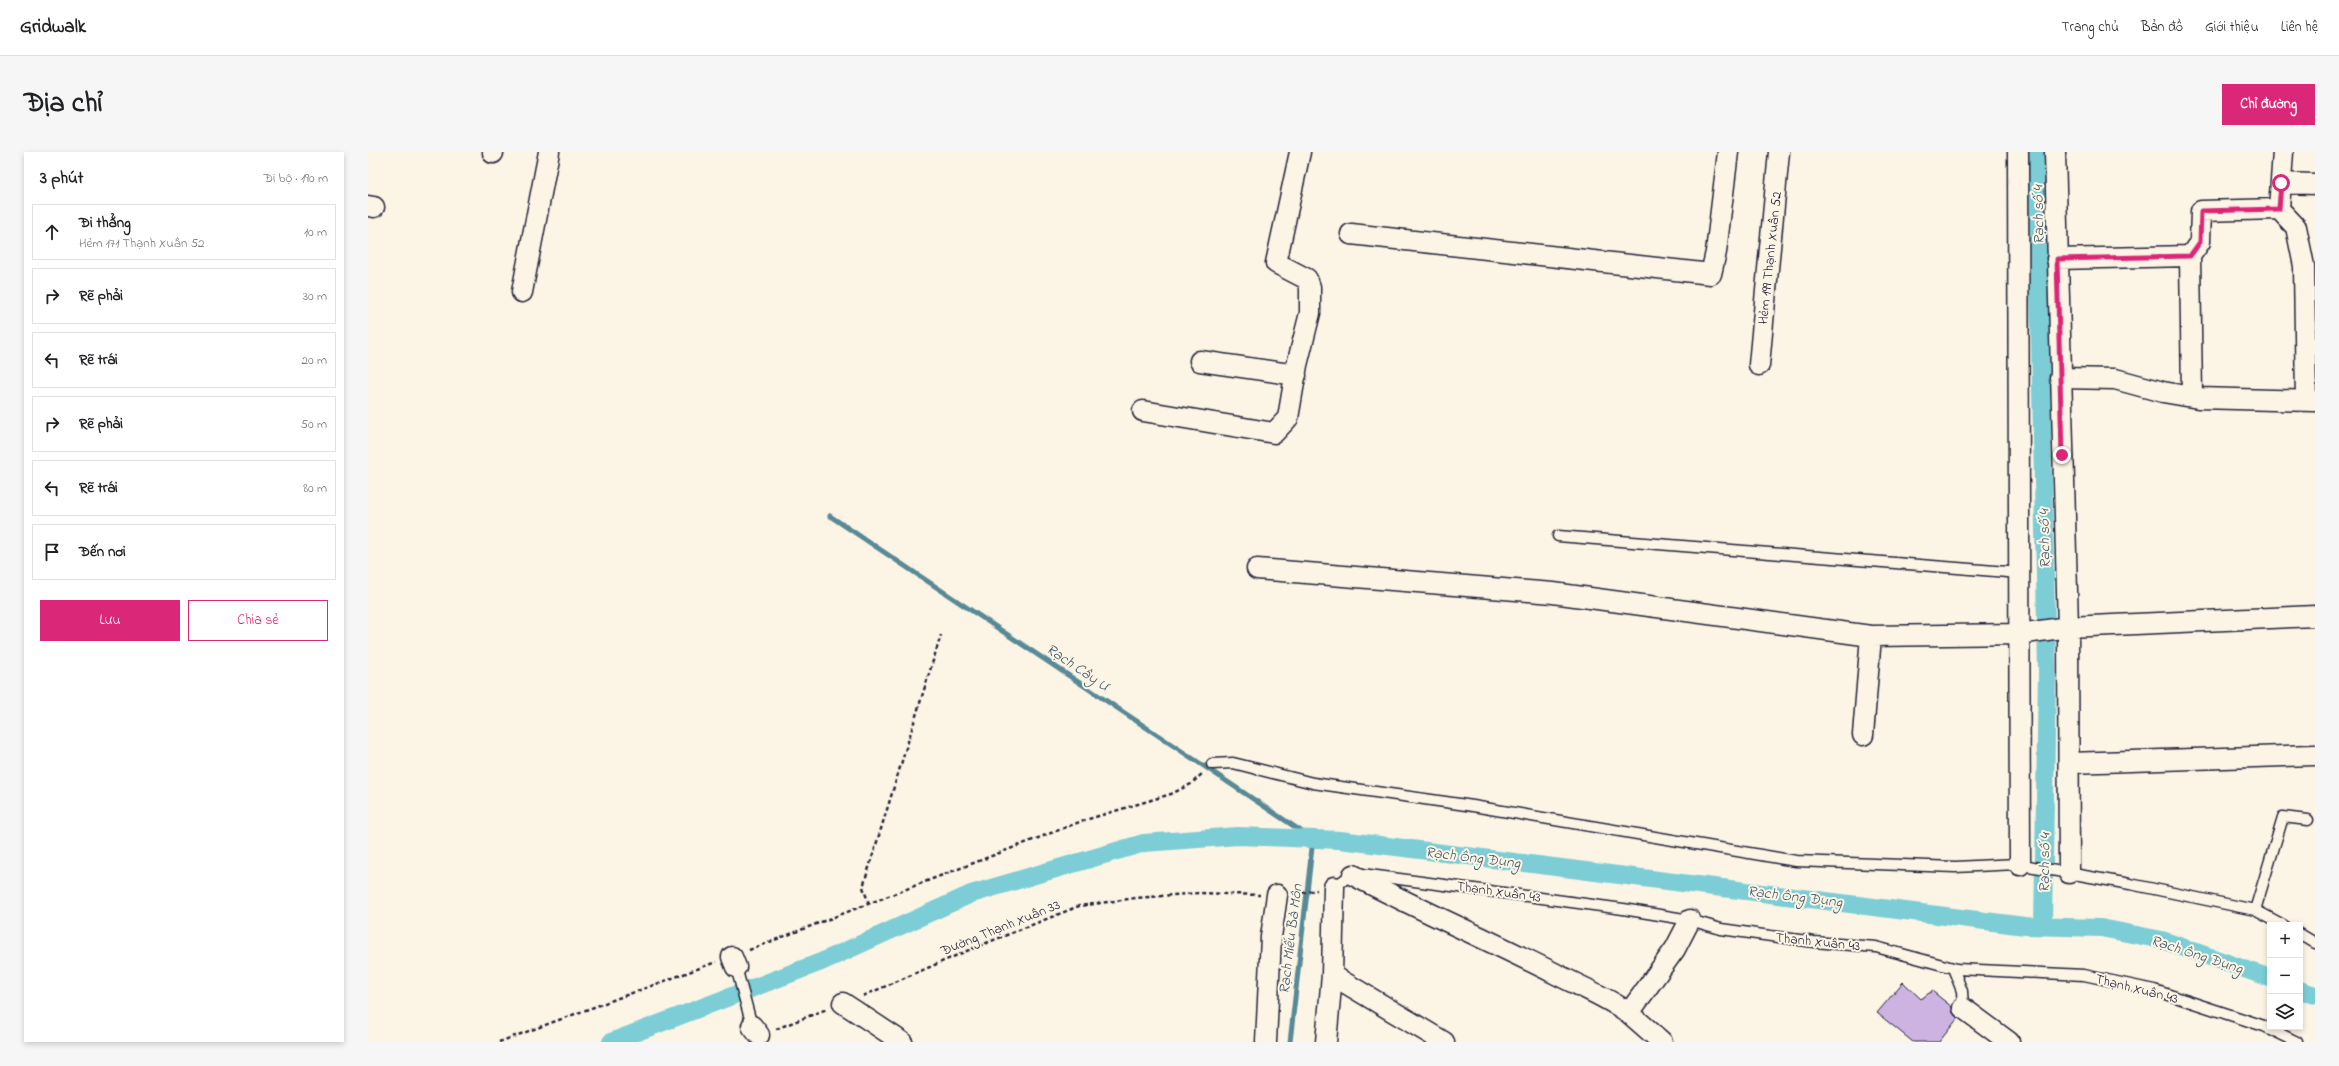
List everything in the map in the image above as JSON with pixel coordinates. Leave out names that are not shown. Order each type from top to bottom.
[{"type":"street","points":[[522,292],[549,152]]},
{"type":"street","points":[[1143,411],[1274,433],[1288,418],[1310,313],[1310,287],[1307,279],[1276,263],[1300,152]]},
{"type":"street","points":[[1351,234],[1711,274],[1716,252],[1728,152]]},
{"type":"street","name":"Hẻm 199 Thạnh Xuân 52","points":[[1759,365],[1779,152]]},
{"type":"street","points":[[2018,152],[2021,865]]},
{"type":"street","points":[[2055,152],[2067,627],[2069,873]]},
{"type":"street","points":[[2060,378],[2115,379],[2163,392],[2192,397],[2310,401],[2304,266],[2296,227],[2279,209],[2283,152]]},
{"type":"street","points":[[2281,183],[2315,184]]},
{"type":"street","points":[[2192,397],[2190,256],[2200,242],[2201,211],[2279,209]]},
{"type":"street","points":[[2057,259],[2190,256]]},
{"type":"street","points":[[1200,361],[1296,375]]},
{"type":"street","points":[[1257,569],[1553,593],[1871,636],[2020,634],[2067,627],[2315,616]]},
{"type":"street","points":[[1863,735],[1871,636]]},
{"type":"street","points":[[2069,763],[2315,755]]},
{"type":"street","points":[[1353,875],[1409,905],[1504,947],[1611,1000],[1629,1012],[1662,1042]]},
{"type":"street","points":[[1326,1042],[1332,975],[1327,888]]},
{"type":"street","points":[[1266,1042],[1271,937],[1284,895]]},
{"type":"street","points":[[1629,1012],[1675,949],[1690,920]]},
{"type":"street","points":[[1332,975],[1444,1042]]},
{"type":"street","points":[[842,1003],[900,1041]]},
{"type":"street","points":[[1963,1008],[2009,1042]]},
{"type":"lane","points":[[1558,536],[2020,573]]},
{"type":"lane","points":[[1212,764],[1233,763],[1313,783],[1472,806],[1796,861],[1955,867],[2021,865],[2069,873],[2255,910],[2277,922]]},
{"type":"lane","points":[[2255,910],[2283,817],[2308,820]]},
{"type":"lane","name":"Thạnh Xuân 43","points":[[1353,875],[1362,874],[1469,887],[1690,920],[1728,930],[1814,942],[1876,947],[1953,968],[2084,975],[2154,990],[2264,1026],[2297,1042]]},
{"type":"lane","points":[[1327,888],[1353,875]]},
{"type":"lane","points":[[2303,936],[2315,942]]},
{"type":"lane","points":[[734,962],[755,1031]]},
{"type":"lane","points":[[1953,968],[1962,991],[1963,1008]]},
{"type":"path","points":[[869,904],[863,887],[941,635]]},
{"type":"path","points":[[499,1042],[734,962],[869,904],[1082,821],[1171,794],[1191,784]]},
{"type":"path","name":"Đường Thạnh Xuân 33","points":[[755,1031],[842,1003],[1079,906],[1136,898],[1199,893],[1284,895],[1327,888]]},
{"type":"building","points":[[1903,982],[1921,999],[1932,991],[1952,1007],[1953,1013],[1958,1018],[1939,1042],[1913,1042],[1877,1013]]},
{"type":"waterway","name":"Rạch số 4","points":[[2036,152],[2047,671],[2043,926]]},
{"type":"waterway","name":"Rạch Cây Ư","points":[[830,516],[1313,839],[1290,1042]]},
{"type":"waterway","name":"Rạch Ông Đụng","points":[[611,1042],[821,962],[971,894],[1144,843],[1238,836],[1340,840],[2025,926],[2101,928],[2162,940],[2267,977]]},
{"type":"waterway","name":"Rạch Ông Đụng","points":[[2303,991],[2315,995]]},
{"type":"route","points":[[2062,455],[2057,259],[2190,256],[2200,242],[2201,211],[2279,209],[2281,183]]},
{"type":"water label","name":"Rạch Miếu Bà Môn","points":[[1290,939]]}]
